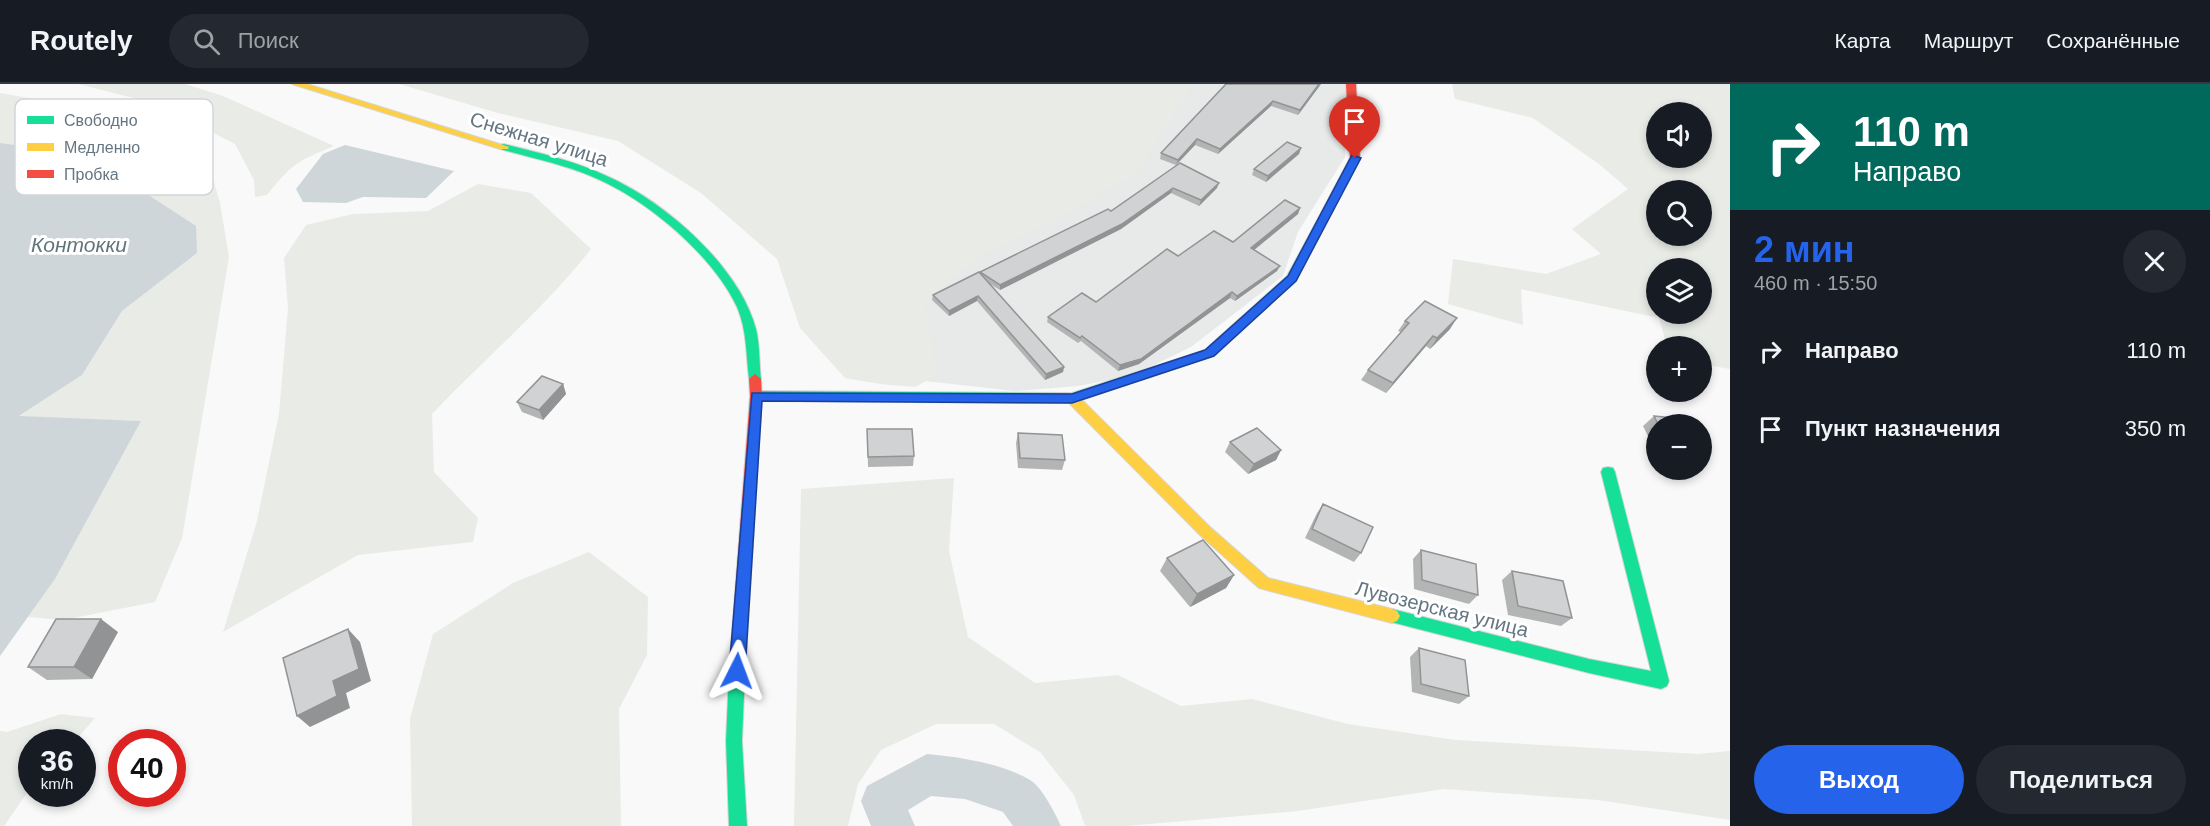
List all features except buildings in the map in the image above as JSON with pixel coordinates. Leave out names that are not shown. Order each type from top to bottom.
[{"type":"street","name":"Снежная улица","points":[[297,84],[439,129],[577,167],[610,181],[634,195],[683,233],[710,258],[735,292],[750,328],[756,396],[739,625],[734,741],[738,826]]},
{"type":"street","points":[[756,396],[1072,398],[1209,353],[1292,278],[1355,158],[1351,84]]},
{"type":"street","name":"Лувозерская улица","points":[[1072,398],[1205,531],[1264,583],[1589,666],[1661,681],[1608,472]]},
{"type":"shaded area","points":[[78,84],[185,84],[223,96],[334,146],[296,164],[267,195],[255,197],[254,180],[235,144],[213,133],[213,99],[137,99]]},
{"type":"shaded area","points":[[399,84],[1192,84],[1138,172],[1053,222],[984,253],[925,301],[937,375],[915,387],[845,378],[800,328],[777,259],[701,193],[618,141],[498,113]]},
{"type":"shaded area","points":[[1188,84],[1346,84],[1345,157],[1298,232],[1283,276],[1191,347],[1131,376],[1078,386],[1015,391],[925,381],[919,304]]},
{"type":"shaded area","points":[[1452,84],[1730,84],[1730,369],[1712,366],[1712,336],[1664,336],[1661,324],[1712,324],[1712,258],[1646,258],[1646,315],[1521,289],[1523,325],[1448,304],[1453,259],[1546,274],[1601,254],[1572,229],[1628,189],[1599,164],[1533,118],[1455,99]]},
{"type":"shaded area","points":[[0,93],[34,99],[15,99],[15,145],[0,143]]},
{"type":"shaded area","points":[[213,179],[220,203],[229,257],[182,538],[155,602],[63,620],[28,617],[55,579],[141,421],[18,417],[82,375],[122,311],[197,253],[131,195],[213,195]]},
{"type":"shaded area","points":[[478,184],[531,193],[591,249],[534,313],[432,414],[434,472],[478,518],[473,542],[358,555],[223,632],[257,521],[279,414],[288,308],[284,258],[306,225],[353,214],[428,211]]},
{"type":"shaded area","points":[[954,478],[949,551],[968,637],[1035,683],[1118,675],[1181,706],[1252,699],[1348,724],[1455,740],[1698,754],[1730,751],[1730,820],[1598,800],[1444,789],[1298,811],[1126,826],[1085,826],[1074,795],[1040,752],[994,724],[936,724],[881,750],[858,784],[848,826],[794,826],[801,489]]},
{"type":"shaded area","points":[[589,552],[648,597],[647,655],[619,709],[621,826],[412,826],[410,719],[433,634],[513,583]]},
{"type":"shaded area","points":[[61,714],[95,718],[85,729],[18,729],[18,806],[4,826],[0,826],[0,731],[7,732]]},
{"type":"water","name":"Контокки","points":[[0,143],[15,145],[15,195],[148,195],[196,226],[197,253],[122,311],[82,375],[19,416],[141,421],[55,579],[0,656]]},
{"type":"water","points":[[345,145],[454,171],[426,198],[363,197],[346,203],[303,202],[296,189],[323,154]]},
{"type":"waterway","name":"Контокки","points":[[893,826],[882,801],[927,775],[965,778],[1017,796],[1039,826]]},
{"type":"traffic: fast","points":[[504,147],[570,165],[608,180],[650,206],[694,242],[730,285],[743,307],[750,329],[755,379]]},
{"type":"traffic: fast","points":[[756,396],[1072,398],[1209,353],[1292,278],[1318,228]]},
{"type":"traffic: fast","points":[[1392,616],[1589,666],[1661,681],[1608,472]]},
{"type":"traffic: fast","points":[[737,672],[734,741],[738,826]]},
{"type":"traffic: slow","points":[[297,84],[504,147]]},
{"type":"traffic: slow","points":[[1072,398],[1205,531],[1264,583],[1392,616]]},
{"type":"traffic: jam","points":[[1318,228],[1355,158],[1351,84]]},
{"type":"traffic: jam","points":[[737,672],[756,396],[755,379]]},
{"type":"route","points":[[737,671],[756,396],[945,399],[1072,398],[1209,353],[1292,278],[1355,158]]}]
